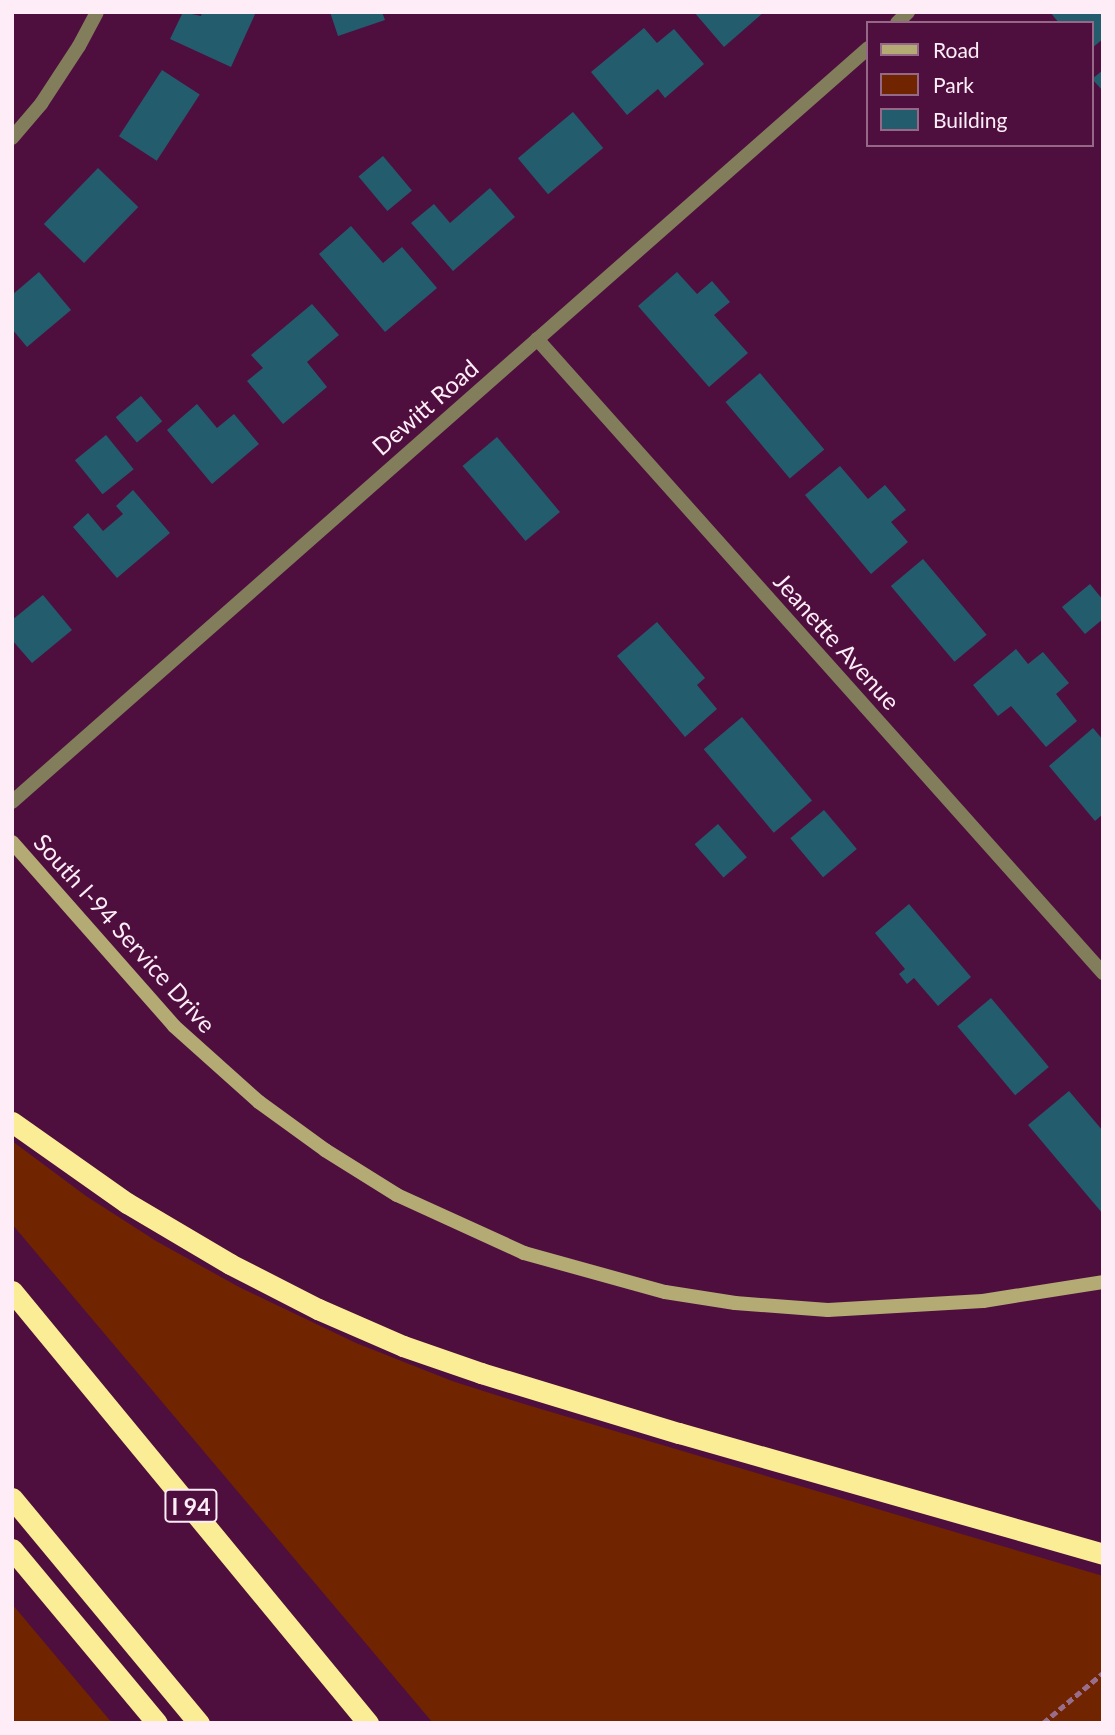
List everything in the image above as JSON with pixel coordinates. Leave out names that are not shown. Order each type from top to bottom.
[{"type":"highway","points":[[12,1122],[127,1203],[230,1264],[318,1309],[403,1346],[481,1373],[679,1433],[1103,1554]]},
{"type":"highway","name":"I 94","points":[[12,1291],[368,1723]]},
{"type":"highway","points":[[12,1499],[199,1723]]},
{"type":"highway","points":[[12,1549],[157,1723]]},
{"type":"street","points":[[12,138],[49,92],[97,12]]},
{"type":"street","name":"Dewitt Road","points":[[12,802],[866,50]]},
{"type":"street","name":"Jeanette Avenue","points":[[537,339],[1103,973]]},
{"type":"street","name":"South I-94 Service Drive","points":[[12,842],[174,1026],[259,1102],[325,1150],[397,1195],[524,1253],[665,1292],[735,1303],[828,1310],[983,1301],[1103,1282]]},
{"type":"path","points":[[1043,1723],[1103,1673]]},
{"type":"green space","points":[[12,1141],[86,1196],[156,1241],[239,1287],[356,1343],[452,1381],[524,1404],[1103,1576],[1103,1723],[433,1723],[12,1224]]},
{"type":"green space","points":[[12,1604],[112,1723],[12,1723]]},
{"type":"building","points":[[183,12],[201,16],[202,12],[256,12],[231,67],[170,39]]},
{"type":"building","points":[[330,12],[382,12],[385,20],[338,36]]},
{"type":"building","points":[[694,12],[764,12],[724,47]]},
{"type":"building","points":[[1050,12],[1103,12],[1103,39],[1094,46],[1094,21],[1057,21]]},
{"type":"building","points":[[644,28],[657,43],[674,29],[704,64],[665,98],[658,89],[627,115],[591,72]]},
{"type":"building","points":[[162,70],[200,95],[157,161],[119,136]]},
{"type":"building","points":[[1103,70],[1103,91],[1094,81],[1094,77]]},
{"type":"building","points":[[573,112],[603,148],[548,194],[518,158]]},
{"type":"building","points":[[383,156],[412,190],[387,211],[358,177]]},
{"type":"building","points":[[98,168],[138,207],[84,263],[44,224]]},
{"type":"building","points":[[490,188],[515,217],[453,271],[411,223],[434,204],[450,223]]},
{"type":"building","points":[[351,226],[383,263],[402,247],[437,288],[385,332],[319,254]]},
{"type":"building","points":[[39,272],[71,310],[27,347],[12,329],[12,295]]},
{"type":"building","points":[[677,272],[697,294],[712,281],[730,302],[714,315],[748,353],[709,387],[638,306]]},
{"type":"building","points":[[312,304],[339,335],[307,362],[327,387],[283,424],[247,381],[263,368],[251,355]]},
{"type":"building","points":[[760,373],[824,450],[790,479],[726,402]]},
{"type":"building","points":[[141,396],[162,421],[137,442],[116,417]]},
{"type":"building","points":[[197,404],[217,428],[234,414],[259,444],[212,484],[167,430]]},
{"type":"building","points":[[106,435],[134,469],[103,494],[75,460]]},
{"type":"building","points":[[497,437],[560,512],[526,541],[463,466]]},
{"type":"building","points":[[840,466],[868,499],[885,485],[906,510],[891,522],[908,542],[871,574],[805,495]]},
{"type":"building","points":[[133,490],[170,533],[117,578],[73,527],[88,513],[103,531],[123,514],[116,506]]},
{"type":"building","points":[[923,559],[987,635],[954,662],[891,586]]},
{"type":"building","points":[[1090,584],[1103,600],[1103,619],[1085,634],[1062,607]]},
{"type":"building","points":[[43,595],[72,630],[32,663],[12,640],[12,620]]},
{"type":"building","points":[[657,622],[705,678],[697,685],[717,709],[685,737],[617,656]]},
{"type":"building","points":[[1016,649],[1028,664],[1043,652],[1069,683],[1056,694],[1077,721],[1046,747],[1011,706],[998,716],[973,685]]},
{"type":"building","points":[[742,717],[812,800],[774,833],[704,749]]},
{"type":"building","points":[[1093,728],[1103,740],[1103,814],[1095,821],[1049,766]]},
{"type":"building","points":[[824,810],[857,849],[823,877],[790,838]]},
{"type":"building","points":[[718,824],[747,857],[723,878],[695,844]]},
{"type":"building","points":[[909,904],[971,977],[938,1006],[914,978],[907,984],[899,974],[905,969],[875,933]]},
{"type":"building","points":[[991,998],[1049,1067],[1015,1095],[957,1026]]},
{"type":"building","points":[[1069,1091],[1103,1131],[1103,1214],[1028,1125]]}]
